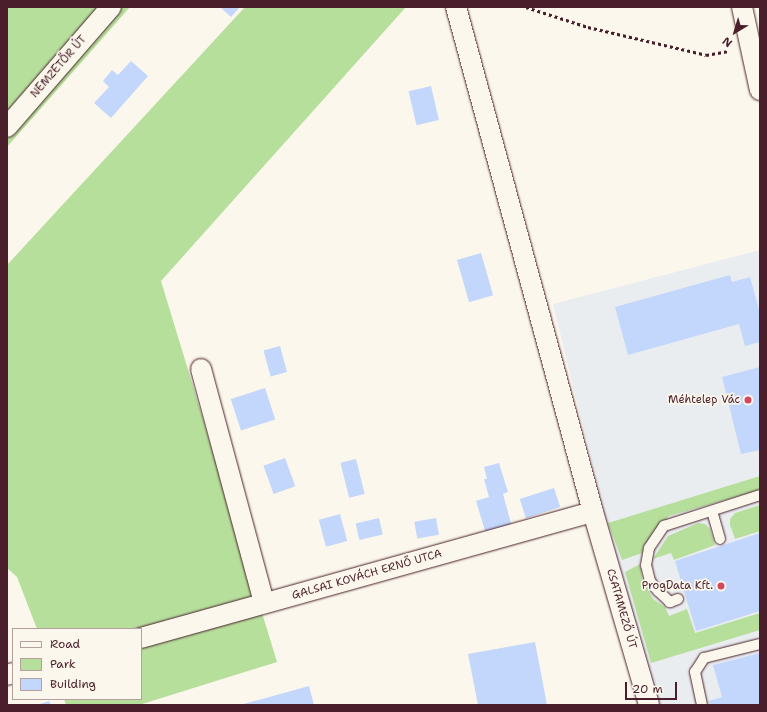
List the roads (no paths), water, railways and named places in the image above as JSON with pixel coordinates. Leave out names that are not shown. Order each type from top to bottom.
[{"type":"street","name":"NEMZETŐR ÚT","points":[[7,127],[111,7]]},
{"type":"street","name":"CSATAMEZŐ ÚT","points":[[456,7],[592,512],[649,705]]},
{"type":"street","points":[[742,7],[749,47],[760,90]]},
{"type":"street","points":[[201,369],[264,603]]},
{"type":"street","name":"GALSAI KOVÁCH ERNŐ UTCA","points":[[142,638],[592,512]]},
{"type":"lane","points":[[678,599],[670,602],[658,591],[650,581],[646,565],[649,548],[664,526],[760,495]]},
{"type":"lane","points":[[712,511],[720,539]]},
{"type":"lane","points":[[702,705],[695,672],[704,658],[760,644]]},
{"type":"place","name":"Méhtelep Vác","points":[[748,400]]},
{"type":"place","name":"ProgData Kft.","points":[[721,586]]}]
